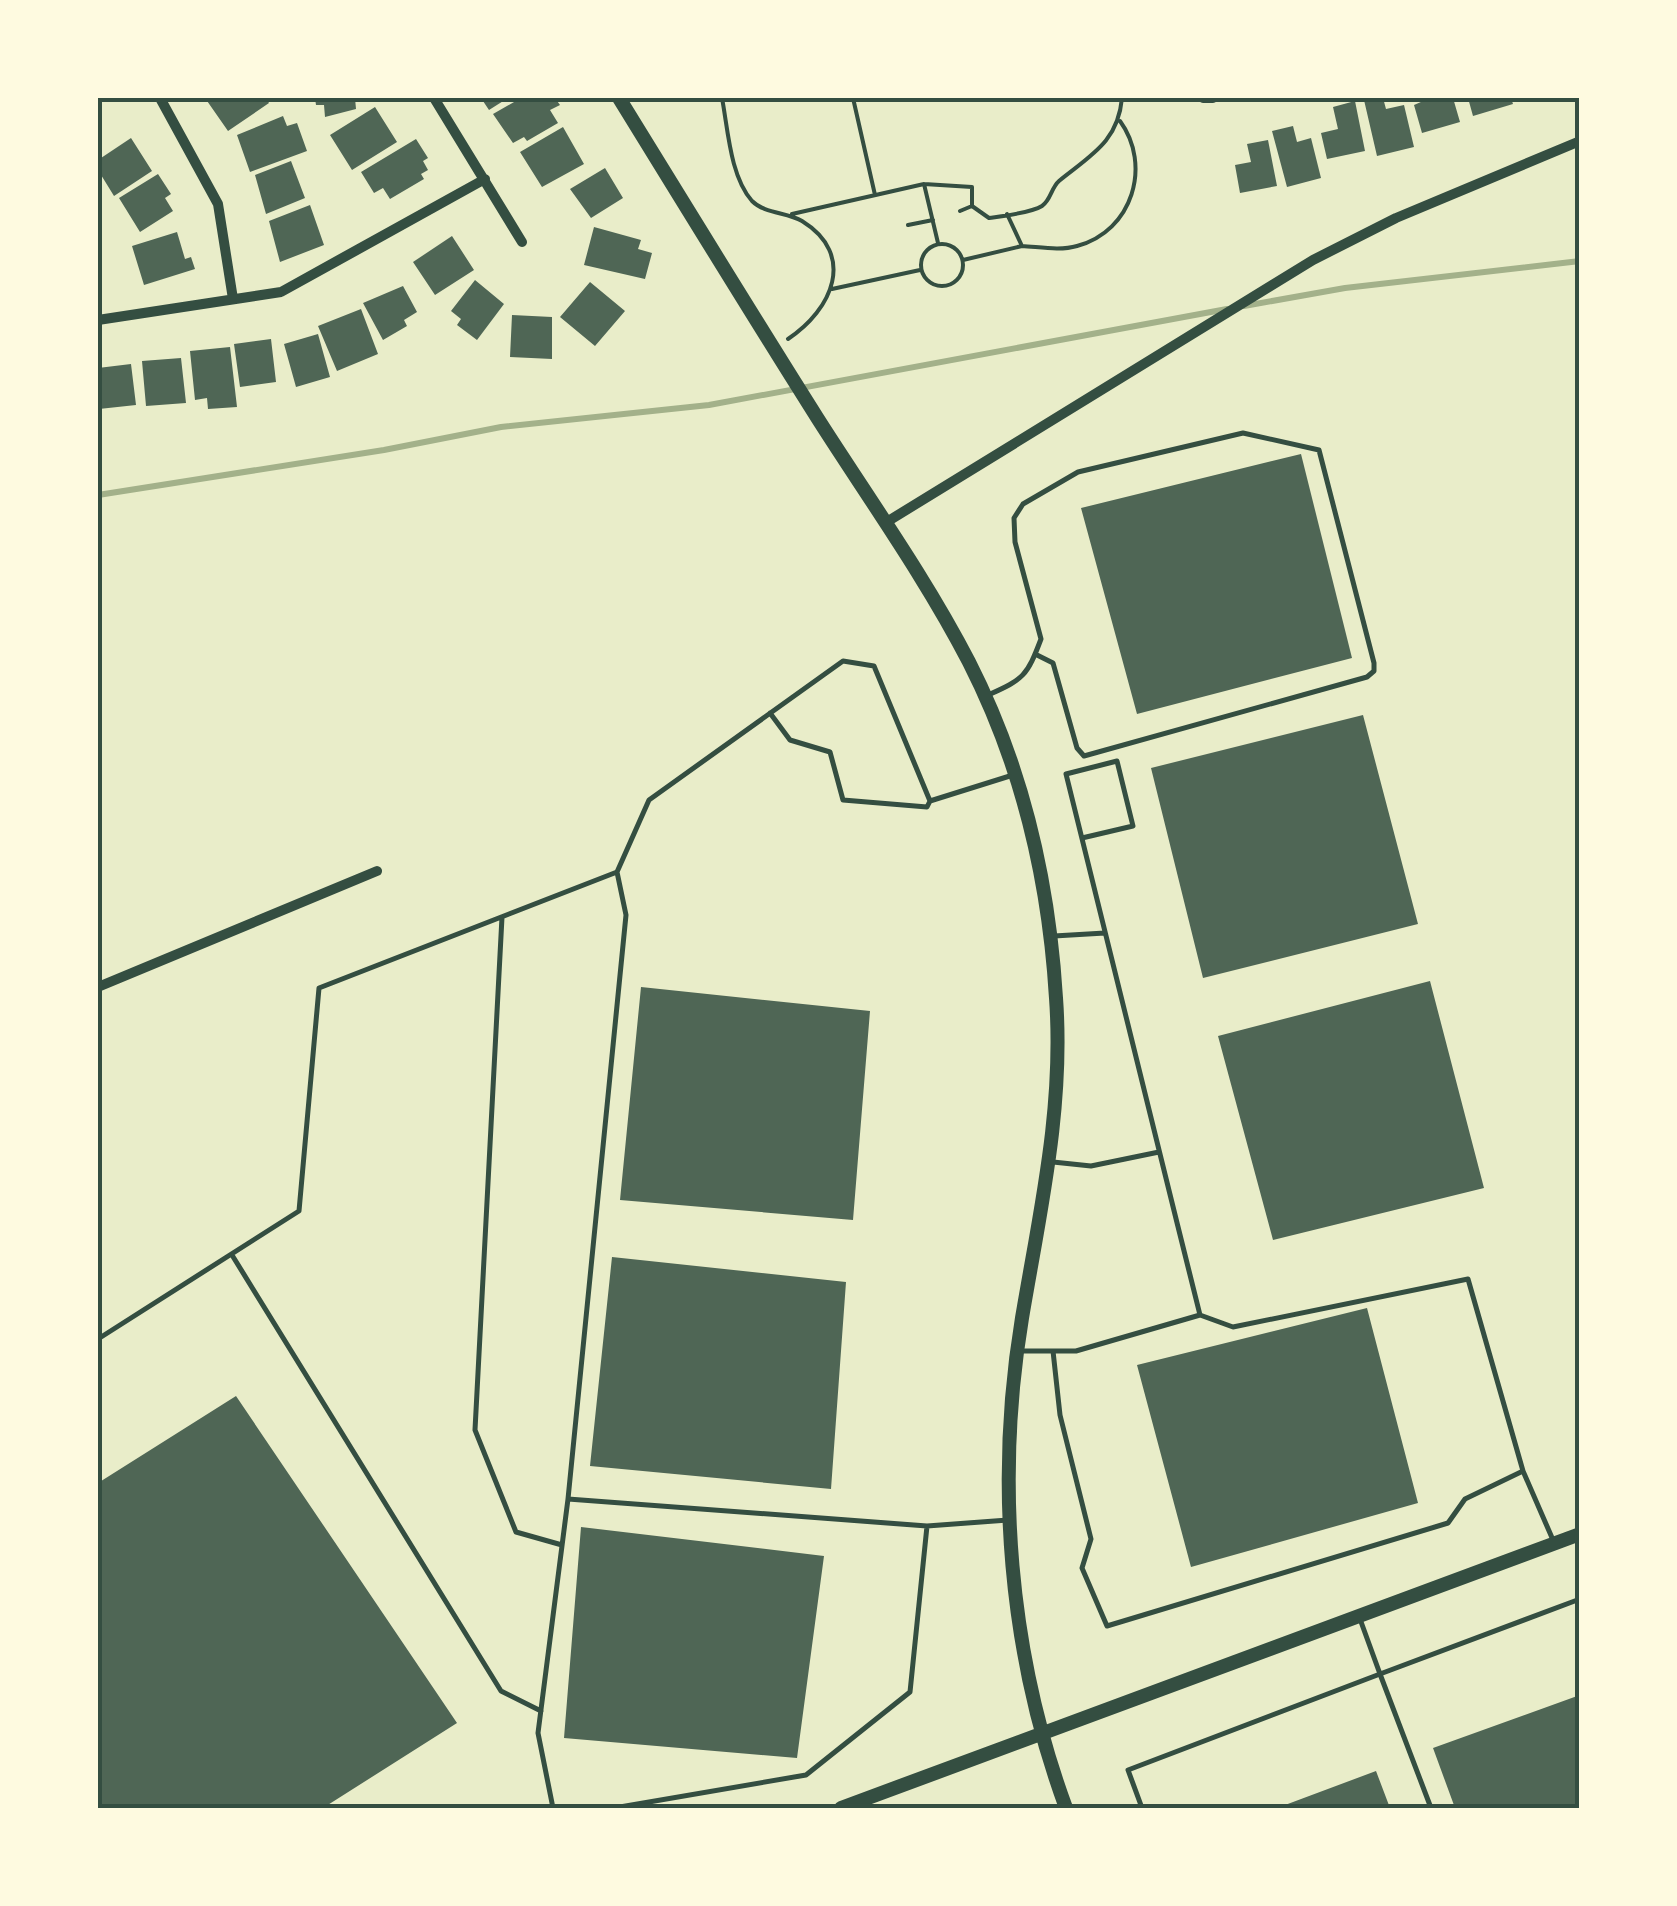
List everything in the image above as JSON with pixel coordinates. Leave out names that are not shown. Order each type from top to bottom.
[{"type":"street","points":[[160,98],[218,204],[233,300]]},
{"type":"street","points":[[434,98],[522,242]]},
{"type":"street","points":[[619,98],[940,608],[985,696],[1030,826],[1051,936],[1057,1075],[1050,1162],[1018,1352],[1009,1452],[1010,1520],[1022,1636],[1042,1734],[1066,1808]]},
{"type":"street","points":[[885,523],[1313,260],[1396,218],[1580,141]]},
{"type":"street","points":[[98,320],[281,292],[304,283],[485,179]]},
{"type":"street","points":[[98,987],[377,872]]},
{"type":"street","points":[[841,1808],[1580,1534]]},
{"type":"lane","points":[[985,696],[1020,680],[1041,640],[1015,542],[1014,518],[1023,504],[1078,472],[1243,432],[1320,450],[1374,672],[1084,756],[1076,748],[1053,663],[1035,654]]},
{"type":"lane","points":[[553,1808],[538,1733],[568,1498],[626,915],[618,872],[649,800],[844,661],[874,666],[930,801]]},
{"type":"lane","points":[[770,714],[790,740],[830,752],[836,787],[843,800],[922,808],[930,801],[1015,774]]},
{"type":"lane","points":[[1082,838],[1133,826],[1117,761],[1066,774],[1200,1314]]},
{"type":"lane","points":[[98,1339],[299,1211],[318,988],[618,872]]},
{"type":"lane","points":[[502,917],[475,1430],[516,1532],[562,1544]]},
{"type":"lane","points":[[1051,936],[1105,932]]},
{"type":"lane","points":[[1050,1162],[1090,1166],[1159,1152]]},
{"type":"lane","points":[[232,1255],[501,1691],[541,1711]]},
{"type":"lane","points":[[1018,1352],[1076,1351],[1200,1314],[1234,1327],[1468,1280],[1523,1471],[1554,1544]]},
{"type":"lane","points":[[1053,1351],[1060,1415],[1091,1539],[1082,1568],[1107,1626],[1448,1523],[1465,1499],[1523,1471]]},
{"type":"lane","points":[[568,1498],[927,1526],[1010,1520]]},
{"type":"lane","points":[[614,1808],[806,1776],[910,1692],[927,1526]]},
{"type":"lane","points":[[1142,1808],[1128,1770],[1580,1599]]},
{"type":"lane","points":[[1359,1616],[1431,1808]]},
{"type":"path","points":[[722,98],[739,178],[753,202],[790,214],[818,236],[833,262],[832,289],[820,314],[778,354]]},
{"type":"path","points":[[853,98],[876,195]]},
{"type":"path","points":[[963,260],[1022,246],[1077,246],[1098,237],[1119,220],[1136,184],[1135,153],[1120,121],[1122,98]]},
{"type":"path","points":[[972,206],[989,218],[1044,205],[1055,184],[1083,165],[1120,121]]},
{"type":"path","points":[[790,214],[924,184],[972,187],[972,206]]},
{"type":"path","points":[[924,184],[938,244]]},
{"type":"path","points":[[960,212],[972,206]]},
{"type":"path","points":[[1007,214],[1022,246]]},
{"type":"path","points":[[908,226],[933,220]]},
{"type":"path","points":[[938,244],[958,250],[963,260],[957,280],[947,286],[926,280],[921,270],[928,248],[938,244]]},
{"type":"path","points":[[832,289],[921,270]]},
{"type":"building","points":[[205,98],[266,98],[269,103],[228,131]]},
{"type":"building","points":[[315,98],[355,98],[356,109],[325,117],[324,105],[316,105]]},
{"type":"building","points":[[481,98],[508,98],[489,110]]},
{"type":"building","points":[[521,98],[555,98],[560,105],[550,110],[558,123],[527,141],[524,137],[513,143],[493,114]]},
{"type":"building","points":[[1383,98],[1386,109],[1404,105],[1414,147],[1377,156],[1364,100]]},
{"type":"building","points":[[1430,98],[1453,98],[1460,122],[1422,133],[1414,105]]},
{"type":"building","points":[[1468,98],[1511,98],[1513,104],[1473,116]]},
{"type":"building","points":[[1355,101],[1365,151],[1327,159],[1321,133],[1338,129],[1333,107]]},
{"type":"building","points":[[375,107],[397,142],[352,170],[330,135]]},
{"type":"building","points":[[283,116],[287,126],[297,123],[307,151],[250,172],[237,135]]},
{"type":"building","points":[[1293,126],[1297,142],[1311,138],[1321,178],[1287,187],[1272,131]]},
{"type":"building","points":[[563,127],[584,164],[542,187],[520,152]]},
{"type":"building","points":[[131,138],[152,171],[114,196],[98,170],[98,160]]},
{"type":"building","points":[[416,139],[428,158],[423,161],[428,170],[421,174],[424,179],[390,199],[383,188],[374,193],[361,172]]},
{"type":"building","points":[[1268,140],[1277,186],[1240,193],[1235,165],[1251,162],[1247,144]]},
{"type":"building","points":[[291,161],[305,198],[266,214],[255,175]]},
{"type":"building","points":[[605,168],[623,198],[591,218],[570,189]]},
{"type":"building","points":[[158,174],[171,194],[165,198],[173,211],[140,232],[119,198]]},
{"type":"building","points":[[310,205],[324,245],[280,262],[269,221]]},
{"type":"building","points":[[594,227],[641,240],[638,249],[652,253],[645,279],[584,265]]},
{"type":"building","points":[[177,232],[185,259],[191,257],[195,269],[144,285],[132,246]]},
{"type":"building","points":[[452,236],[474,270],[435,295],[413,262]]},
{"type":"building","points":[[475,280],[504,304],[477,340],[457,325],[461,319],[451,311]]},
{"type":"building","points":[[590,282],[625,311],[595,346],[560,317]]},
{"type":"building","points":[[403,286],[417,312],[404,320],[407,326],[383,340],[363,303]]},
{"type":"building","points":[[361,309],[378,354],[337,371],[318,326]]},
{"type":"building","points":[[512,315],[552,317],[552,359],[510,357]]},
{"type":"building","points":[[318,334],[330,377],[296,387],[284,344]]},
{"type":"building","points":[[271,339],[276,382],[240,387],[234,344]]},
{"type":"building","points":[[230,347],[237,407],[208,409],[207,398],[195,400],[190,351]]},
{"type":"building","points":[[181,358],[186,403],[146,406],[142,361]]},
{"type":"building","points":[[131,364],[136,405],[99,409],[98,368]]},
{"type":"building","points":[[1301,454],[1352,658],[1137,714],[1081,508]]},
{"type":"building","points":[[1363,715],[1418,924],[1203,978],[1151,768]]},
{"type":"building","points":[[1430,981],[1484,1188],[1273,1240],[1218,1036]]},
{"type":"building","points":[[641,987],[870,1011],[853,1220],[620,1200]]},
{"type":"building","points":[[612,1257],[846,1282],[831,1489],[590,1466]]},
{"type":"building","points":[[1367,1308],[1418,1503],[1191,1567],[1137,1365]]},
{"type":"building","points":[[236,1396],[457,1723],[323,1808],[98,1808],[98,1483]]},
{"type":"building","points":[[581,1527],[824,1556],[797,1758],[564,1738]]},
{"type":"building","points":[[1580,1695],[1580,1808],[1455,1808],[1433,1748]]},
{"type":"building","points":[[1376,1771],[1390,1808],[1277,1808]]},
{"type":"waterway","points":[[1244,306],[1345,288],[1580,261]]},
{"type":"waterway","points":[[98,495],[384,450],[501,427],[709,405],[1227,309]]}]
